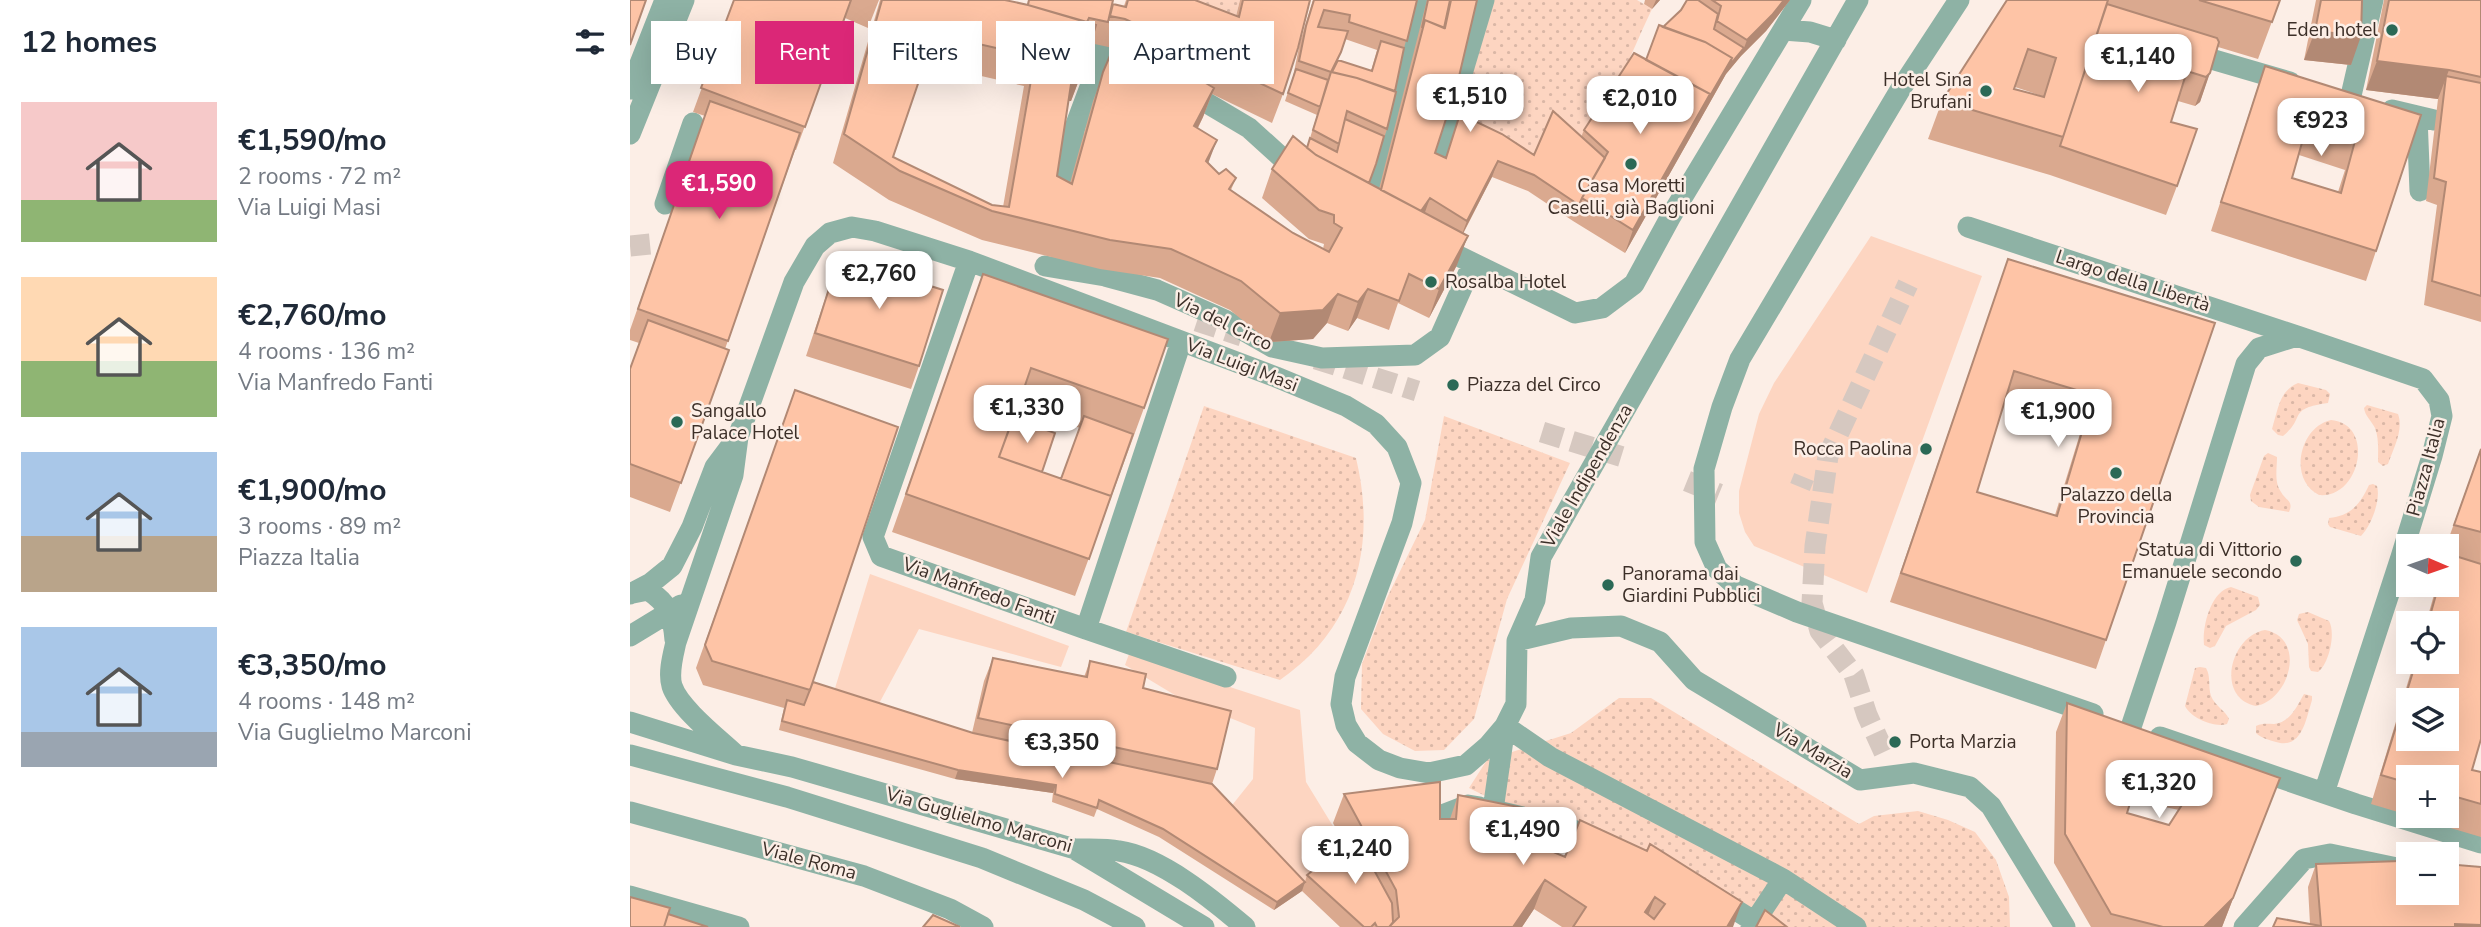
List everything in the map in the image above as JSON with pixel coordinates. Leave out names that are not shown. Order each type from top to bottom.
[{"type":"street","points":[[630,134],[638,94],[665,0]]},
{"type":"street","points":[[638,94],[684,0]]},
{"type":"street","points":[[1368,213],[1420,0]]},
{"type":"street","points":[[1433,171],[1484,0]]},
{"type":"street","points":[[1414,233],[1574,313],[1602,309],[1634,284],[1671,216],[1801,0]]},
{"type":"street","name":"Viale Indipendenza","points":[[1505,726],[1516,704],[1517,641],[1535,600],[1541,557],[1858,0]]},
{"type":"street","points":[[1959,0],[1900,90],[1740,359],[1722,407],[1704,469],[1705,542],[1717,569],[1736,586],[1797,612],[2324,793],[2442,842]]},
{"type":"street","points":[[2364,103],[2373,0]]},
{"type":"street","points":[[1783,30],[1810,32],[1836,40]]},
{"type":"street","points":[[1057,212],[1075,127],[1107,39],[1160,78],[1250,128],[1279,157],[1311,184],[1322,189]]},
{"type":"street","points":[[2166,46],[2304,86]]},
{"type":"street","points":[[2328,93],[2426,118],[2420,191]]},
{"type":"street","points":[[665,204],[693,123]]},
{"type":"street","points":[[1345,201],[1391,223]]},
{"type":"street","name":"Via Luigi Masi","points":[[691,598],[733,475],[738,437],[794,282],[815,246],[830,233],[852,227],[875,231],[969,261],[1276,376],[1346,406],[1376,424],[1397,447],[1411,483],[1402,523],[1345,677],[1341,705],[1346,725],[1357,743],[1380,761],[1429,773],[1466,765],[1488,746],[1505,726]]},
{"type":"street","name":"Largo della Libertà","points":[[1968,227],[2297,336]]},
{"type":"street","name":"Via Manfredo Fanti","points":[[969,261],[873,537],[881,556],[1226,677]]},
{"type":"street","name":"Via del Circo","points":[[1039,288],[1047,261],[1157,290],[1225,320],[1272,347],[1322,358],[1415,355],[1440,337],[1467,261]]},
{"type":"street","points":[[2131,727],[2246,364],[2259,348],[2297,336]]},
{"type":"street","name":"Piazza Italia","points":[[2297,336],[2423,379],[2439,400],[2442,415],[2401,557],[2324,793]]},
{"type":"street","points":[[1086,629],[1181,342]]},
{"type":"street","name":"Via Luigi Masi","points":[[631,594],[651,583],[672,566],[692,527],[715,467],[738,437]]},
{"type":"street","points":[[631,594],[648,590],[663,600],[673,619],[676,642]]},
{"type":"street","points":[[630,636],[691,598]]},
{"type":"street","points":[[691,598],[676,642],[671,668],[672,687],[689,712],[736,755]]},
{"type":"street","name":"Via Marzia","points":[[1517,641],[1571,628],[1621,626],[1660,642],[1694,680],[1860,780],[1914,773],[1970,787],[1991,806],[2065,927]]},
{"type":"street","name":"Via Guglielmo Marconi","points":[[630,722],[736,755],[792,767],[1075,849],[1118,850],[1142,857],[1204,894],[1245,927]]},
{"type":"street","points":[[1493,810],[1505,726],[1550,757],[1783,879],[1856,927]]},
{"type":"street","name":"Via Guglielmo Marconi","points":[[630,755],[787,797],[982,858],[1084,900],[1135,927]]},
{"type":"street","points":[[1442,815],[1468,805],[1568,828],[1615,846]]},
{"type":"street","name":"Viale Roma","points":[[630,812],[864,876],[950,909],[983,927]]},
{"type":"street","points":[[2459,844],[2481,843]]},
{"type":"street","points":[[1075,849],[1204,927]]},
{"type":"street","points":[[2244,927],[2304,859],[2330,854],[2396,866]]},
{"type":"street","points":[[1699,887],[1756,925],[1783,879]]},
{"type":"street","points":[[630,896],[739,927]]},
{"type":"shaded area","points":[[1182,0],[1240,0],[1235,21],[1203,21]]},
{"type":"shaded area","points":[[1494,0],[1637,0],[1652,9],[1618,83],[1594,122],[1572,143],[1528,171],[1455,130]]},
{"type":"shaded area","points":[[1871,236],[1982,276],[1867,593],[1754,546],[1745,532],[1739,513],[1739,491],[1759,414],[1774,383]]},
{"type":"shaded area","points":[[2298,383],[2326,390],[2330,394],[2328,403],[2302,411],[2283,436],[2278,435],[2272,429],[2280,402],[2287,391]]},
{"type":"shaded area","points":[[2367,405],[2398,414],[2400,426],[2397,439],[2388,464],[2383,466],[2378,462],[2377,436],[2364,408]]},
{"type":"shaded area","points":[[1204,406],[1356,458],[1364,522],[1361,553],[1354,582],[1343,610],[1327,636],[1306,659],[1280,680],[1126,632]]},
{"type":"shaded area","points":[[1444,416],[1570,463],[1507,599],[1474,719],[1444,750],[1415,751],[1383,734],[1361,709],[1362,664],[1387,598],[1425,520]]},
{"type":"shaded area","points":[[2331,420],[2345,425],[2354,434],[2358,447],[2357,461],[2353,474],[2344,486],[2333,493],[2319,495],[2309,488],[2303,478],[2301,454],[2311,433]]},
{"type":"shaded area","points":[[2268,453],[2277,457],[2277,484],[2290,503],[2289,512],[2259,507],[2251,501],[2250,495],[2264,456]]},
{"type":"shaded area","points":[[2369,485],[2377,486],[2378,492],[2376,505],[2372,519],[2361,536],[2330,527],[2329,518],[2349,512],[2362,498]]},
{"type":"shaded area","points":[[870,574],[1069,646],[1061,667],[919,629],[875,711],[832,698]]},
{"type":"shaded area","points":[[2231,587],[2258,597],[2260,605],[2256,610],[2226,626],[2215,646],[2210,648],[2204,645],[2209,610],[2218,595]]},
{"type":"shaded area","points":[[2308,612],[2329,621],[2331,626],[2328,656],[2318,672],[2311,671],[2309,667],[2308,644],[2297,620],[2299,614]]},
{"type":"shaded area","points":[[2265,630],[2278,635],[2286,644],[2290,656],[2289,669],[2278,693],[2256,706],[2243,701],[2235,692],[2232,667],[2243,643]]},
{"type":"shaded area","points":[[1129,654],[1300,710],[1306,782],[1350,854],[1302,891],[1229,809],[1253,779],[1255,728],[1178,697],[1125,665]]},
{"type":"shaded area","points":[[2195,668],[2208,671],[2211,696],[2229,719],[2227,724],[2216,725],[2203,721],[2185,706]]},
{"type":"shaded area","points":[[2304,694],[2312,696],[2312,700],[2305,724],[2297,737],[2285,743],[2268,740],[2256,733],[2256,726],[2280,723],[2289,717]]},
{"type":"shaded area","points":[[1619,698],[1651,698],[1859,824],[1874,816],[1918,811],[1975,832],[1996,860],[2009,897],[2010,927],[1751,927],[1469,788],[1487,760],[1571,733]]},
{"type":"building","points":[[630,0],[646,0],[630,45]]},
{"type":"building","points":[[734,0],[851,0],[843,21],[755,21],[755,84],[821,84],[805,127],[701,88],[702,84],[741,84],[741,21],[726,21]]},
{"type":"building","points":[[882,0],[1005,0],[1082,21],[996,21],[996,48],[982,45],[982,21],[876,21]]},
{"type":"building","points":[[1029,0],[1113,0],[1108,22],[1089,18],[1084,21],[1028,5]]},
{"type":"building","points":[[1128,0],[1195,0],[1239,17],[1243,0],[1310,0],[1283,94],[1262,84],[1274,84],[1274,21],[1129,21],[1110,16],[1113,4],[1126,7]]},
{"type":"building","points":[[1314,0],[1417,0],[1407,41],[1349,22],[1350,15],[1324,10],[1318,27],[1348,31],[1331,72],[1299,61]]},
{"type":"building","points":[[1428,0],[1450,0],[1444,28],[1425,20],[1422,28]]},
{"type":"building","points":[[1451,0],[1477,0],[1457,85],[1435,153],[1446,158],[1460,114],[1502,134],[1534,155],[1553,111],[1605,158],[1579,205],[1534,175],[1498,161],[1467,221],[1430,198],[1421,211],[1381,190],[1425,20],[1445,28]]},
{"type":"building","points":[[1687,0],[1698,0],[1718,14],[1714,29],[1744,48],[1729,66],[1732,58],[1705,42],[1663,27],[1681,10]]},
{"type":"building","points":[[1712,0],[1784,0],[1747,40],[1717,21],[1721,6]]},
{"type":"building","points":[[2007,0],[2108,0],[2063,137],[1942,101]],"holes":[[[2028,49],[2056,58],[2044,97],[2014,89]]]},
{"type":"building","points":[[2199,0],[2280,0],[2272,22]]},
{"type":"building","points":[[2321,0],[2362,0],[2361,36],[2315,31]]},
{"type":"building","points":[[2389,0],[2481,0],[2481,77],[2377,61]]},
{"type":"building","points":[[2107,4],[2217,38],[2219,42],[2210,73],[2206,77],[2187,71],[2171,122],[2197,129],[2177,186],[2060,146]]},
{"type":"building","points":[[1659,25],[1705,42],[1732,58],[1707,101],[1710,94],[1646,60]]},
{"type":"building","points":[[1381,41],[1404,48],[1395,91],[1332,72],[1338,60],[1372,71]]},
{"type":"building","points":[[868,49],[868,84],[918,84],[893,157],[992,205],[1009,207],[1030,84],[1071,84],[1057,176],[1072,184],[1109,58],[1109,84],[1207,84],[1214,88],[1194,126],[1217,140],[1206,161],[1219,174],[1226,169],[1236,178],[1229,189],[1293,233],[1329,252],[1342,228],[1334,223],[1334,215],[1319,210],[1272,169],[1293,136],[1316,155],[1468,236],[1439,289],[1409,274],[1399,301],[1368,289],[1358,302],[1338,294],[1323,310],[1280,313],[1241,281],[1171,249],[1110,240],[992,211],[900,171],[844,134]]},
{"type":"building","name":"Casa Moretti Caselli, già Baglioni","points":[[1634,53],[1710,94],[1633,230],[1582,198],[1608,152],[1584,130]]},
{"type":"building","points":[[2265,66],[2421,115],[2376,251],[2221,202]],"holes":[[[2307,125],[2355,141],[2341,193],[2292,178]]]},
{"type":"building","points":[[1296,69],[1328,80],[1320,107],[1288,93]]},
{"type":"building","points":[[1331,72],[1396,92],[1387,129],[1347,111],[1339,144],[1313,130]]},
{"type":"building","points":[[2446,76],[2481,83],[2481,296],[2432,281],[2446,182],[2434,178]]},
{"type":"building","points":[[710,101],[800,133],[728,341],[638,309]]},
{"type":"building","points":[[1345,119],[1384,136],[1369,183],[1307,148],[1310,138],[1337,152]]},
{"type":"building","points":[[839,257],[943,290],[919,366],[815,333]]},
{"type":"building","name":"Palazzo della Provincia","points":[[2008,259],[2215,323],[2106,640],[1901,573]],"holes":[[[2014,371],[2093,395],[2057,516],[1977,492]]]},
{"type":"building","points":[[983,274],[1168,339],[1144,408],[1031,368],[999,457],[1111,496],[1089,559],[906,494]]},
{"type":"building","points":[[648,320],[729,350],[681,483],[630,464],[630,369]]},
{"type":"building","points":[[795,390],[898,427],[810,690],[712,661],[705,645]]},
{"type":"building","points":[[1084,416],[1133,434],[1111,496],[1061,479]]},
{"type":"building","points":[[1013,418],[1055,433],[1042,472],[999,457]]},
{"type":"building","points":[[2481,449],[2481,532],[2454,525]]},
{"type":"building","points":[[2459,557],[2481,564],[2481,739],[2472,770],[2481,772],[2481,804],[2459,798],[2459,765],[2396,765],[2396,779],[2381,775],[2396,727],[2396,751],[2459,751],[2459,688],[2408,688],[2412,674],[2459,674],[2459,611],[2431,611],[2435,597],[2459,597]]},
{"type":"building","points":[[993,658],[1087,677],[1090,661],[1146,674],[1143,688],[1231,711],[1217,769],[978,718]]},
{"type":"building","points":[[813,682],[973,733],[1212,784],[1305,882],[1277,902],[1163,829],[1099,800],[1097,808],[1055,794],[1056,785],[958,770],[782,721],[787,700],[804,705]]},
{"type":"building","points":[[2067,703],[2280,778],[2233,898],[2204,927],[2163,927],[2111,914],[2065,834]],"holes":[[[2140,771],[2196,783],[2169,825],[2127,813]]]},
{"type":"building","points":[[1440,782],[1440,819],[1456,819],[1458,795],[1564,816],[1551,851],[1565,857],[1580,820],[1647,851],[1650,844],[1742,902],[1727,927],[1573,927],[1586,907],[1545,880],[1513,927],[1389,927],[1399,917],[1396,890],[1344,794]],"holes":[[[1655,897],[1665,904],[1654,919],[1645,912]]]},
{"type":"building","points":[[1356,837],[1392,903],[1393,922],[1389,927],[1377,927],[1375,923],[1371,927],[1364,927],[1307,875]]},
{"type":"building","points":[[2396,861],[2396,905],[2459,905],[2459,865],[2481,867],[2481,925],[2273,927],[2277,918],[2321,926],[2316,864]]},
{"type":"building","points":[[630,897],[670,908],[664,927],[630,927]]},
{"type":"building","points":[[1765,910],[1787,927],[1756,927]]},
{"type":"building","points":[[668,914],[708,927],[664,927]]},
{"type":"building","points":[[933,915],[960,927],[923,927]]},
{"type":"tunnel","points":[[630,246],[650,244]]},
{"type":"tunnel","points":[[1884,752],[1867,715],[1854,675],[1820,631],[1812,603],[1815,546],[1828,456],[1908,284]]},
{"type":"tunnel","points":[[1197,321],[1242,336]]},
{"type":"tunnel","points":[[1316,359],[1417,391]]},
{"type":"tunnel","points":[[1542,432],[1626,458]]},
{"type":"tunnel","points":[[1800,487],[1804,477]]},
{"type":"tunnel","points":[[1687,481],[1719,494]]},
{"type":"place","name":"Eden hotel","points":[[2392,30]]},
{"type":"place","name":"Hotel Sina Brufani","points":[[1986,91]]},
{"type":"place","name":"Casa Moretti Caselli, già Baglioni","points":[[1631,164]]},
{"type":"place","name":"Rosalba Hotel","points":[[1431,282]]},
{"type":"place","name":"Piazza del Circo","points":[[1453,385]]},
{"type":"place","name":"Sangallo Palace Hotel","points":[[677,422]]},
{"type":"place","name":"Rocca Paolina","points":[[1926,449]]},
{"type":"place","name":"Palazzo della Provincia","points":[[2116,473]]},
{"type":"place","name":"Statua di Vittorio Emanuele secondo","points":[[2296,561]]},
{"type":"place","name":"Panorama dai Giardini Pubblici","points":[[1608,585]]},
{"type":"place","name":"Porta Marzia","points":[[1895,742]]}]
